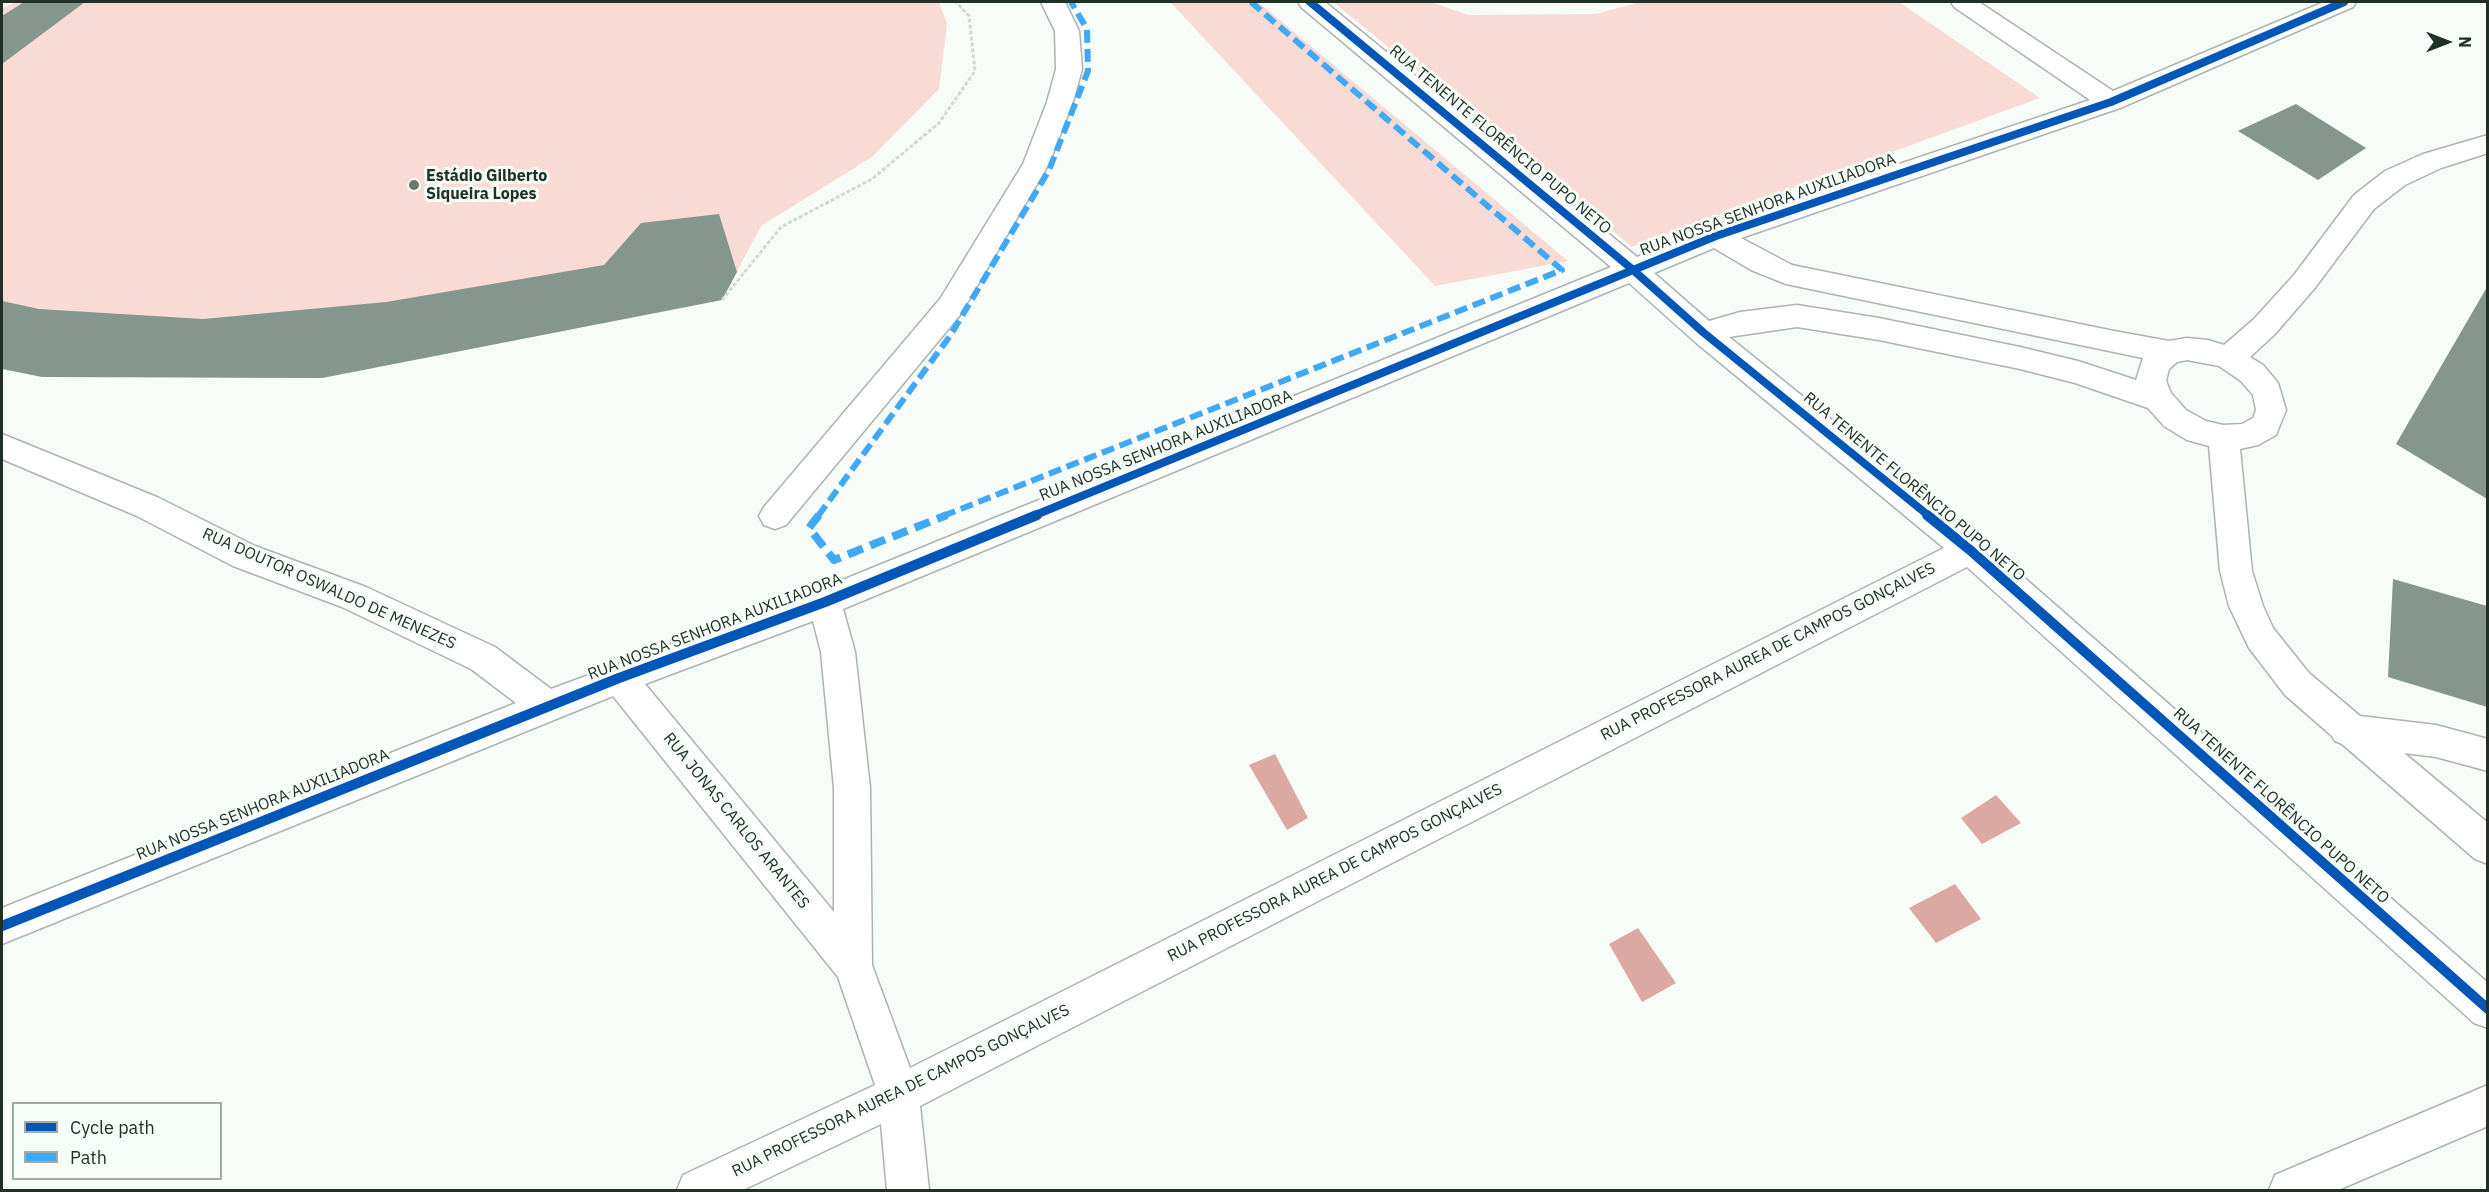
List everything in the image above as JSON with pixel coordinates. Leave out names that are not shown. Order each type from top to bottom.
[{"type":"street","points":[[775,516],[950,307],[1036,164],[1060,102],[1069,69],[1068,31],[1053,2]]},
{"type":"street","name":"RUA TENENTE FLORÊNCIO PUPO NETO","points":[[1310,2],[1632,269],[1704,333],[1970,550],[2487,1009]]},
{"type":"street","points":[[1963,2],[2111,102]]},
{"type":"street","name":"RUA NOSSA SENHORA AUXILIADORA","points":[[7,919],[619,678],[825,602],[1716,236],[2111,102],[2344,2]]},
{"type":"street","points":[[2229,358],[2264,327],[2304,282],[2364,202],[2395,178],[2432,161],[2487,144]]},
{"type":"street","points":[[1716,236],[1761,263],[1786,274],[2169,352],[2197,350],[2229,358],[2252,373],[2267,391],[2271,410],[2265,426],[2247,436],[2223,437],[2190,426],[2175,418],[2159,400],[2151,381],[2155,364],[2169,352]]},
{"type":"street","points":[[1704,333],[1740,323],[1797,316],[1879,329],[2020,358],[2078,372],[2159,400]]},
{"type":"street","points":[[2223,437],[2230,489],[2236,571],[2246,606],[2261,638],[2297,684],[2487,848]]},
{"type":"street","name":"RUA DOUTOR OSWALDO DE MENEZES","points":[[2,446],[148,507],[244,556],[354,597],[483,658],[548,706]]},
{"type":"street","name":"RUA PROFESSORA AUREA DE CAMPOS GONÇALVES","points":[[698,1191],[899,1095],[1970,550]]},
{"type":"street","name":"RUA JONAS CARLOS ARANTES","points":[[825,602],[838,652],[852,788],[853,964],[899,1095],[908,1191]]},
{"type":"street","name":"RUA JONAS CARLOS ARANTES","points":[[619,678],[853,964]]},
{"type":"street","points":[[2348,730],[2436,741],[2487,754]]},
{"type":"street","points":[[2290,1191],[2487,1105]]},
{"type":"path","points":[[722,300],[781,227],[872,179],[939,123],[975,71],[969,16],[956,2]]},
{"type":"shaded area","name":"Estádio Gilberto Siqueira Lopes","points":[[16,2],[939,2],[947,24],[939,89],[872,157],[761,226],[722,300],[322,378],[226,378],[119,364],[2,344],[2,8]]},
{"type":"shaded area","points":[[1170,2],[1258,2],[1568,261],[1435,286]]},
{"type":"shaded area","points":[[1333,2],[1430,2],[1469,15],[1596,14],[1640,2],[1899,2],[2040,98],[1632,247]]},
{"type":"shaded area","points":[[1275,754],[1308,818],[1287,830],[1249,765]]},
{"type":"shaded area","points":[[1996,795],[2021,823],[1982,844],[1961,818]]},
{"type":"shaded area","points":[[1955,884],[1981,919],[1936,943],[1909,908]]},
{"type":"shaded area","points":[[1638,928],[1676,983],[1642,1002],[1609,944]]},
{"type":"building","points":[[24,2],[85,2],[2,64],[2,16]]},
{"type":"building","points":[[2296,104],[2366,148],[2318,180],[2238,131]]},
{"type":"building","points":[[719,214],[737,272],[722,300],[322,378],[42,377],[2,369],[2,301],[39,309],[203,319],[386,302],[604,265],[641,223]]},
{"type":"building","points":[[2487,287],[2487,499],[2396,444]]},
{"type":"building","points":[[2393,579],[2487,606],[2487,707],[2388,677]]},
{"type":"marked path","points":[[1071,2],[1087,29],[1088,71],[1049,170],[950,336],[809,528],[834,560],[1562,270],[1251,2]]},
{"type":"cycle path","points":[[1310,2],[1632,269],[1704,333],[1970,550],[2488,1009]]},
{"type":"cycle path","points":[[2,926],[619,678],[825,602],[1716,236],[2111,102],[2344,2]]},
{"type":"place","name":"Estádio Gilberto Siqueira Lopes","points":[[414,185]]}]
